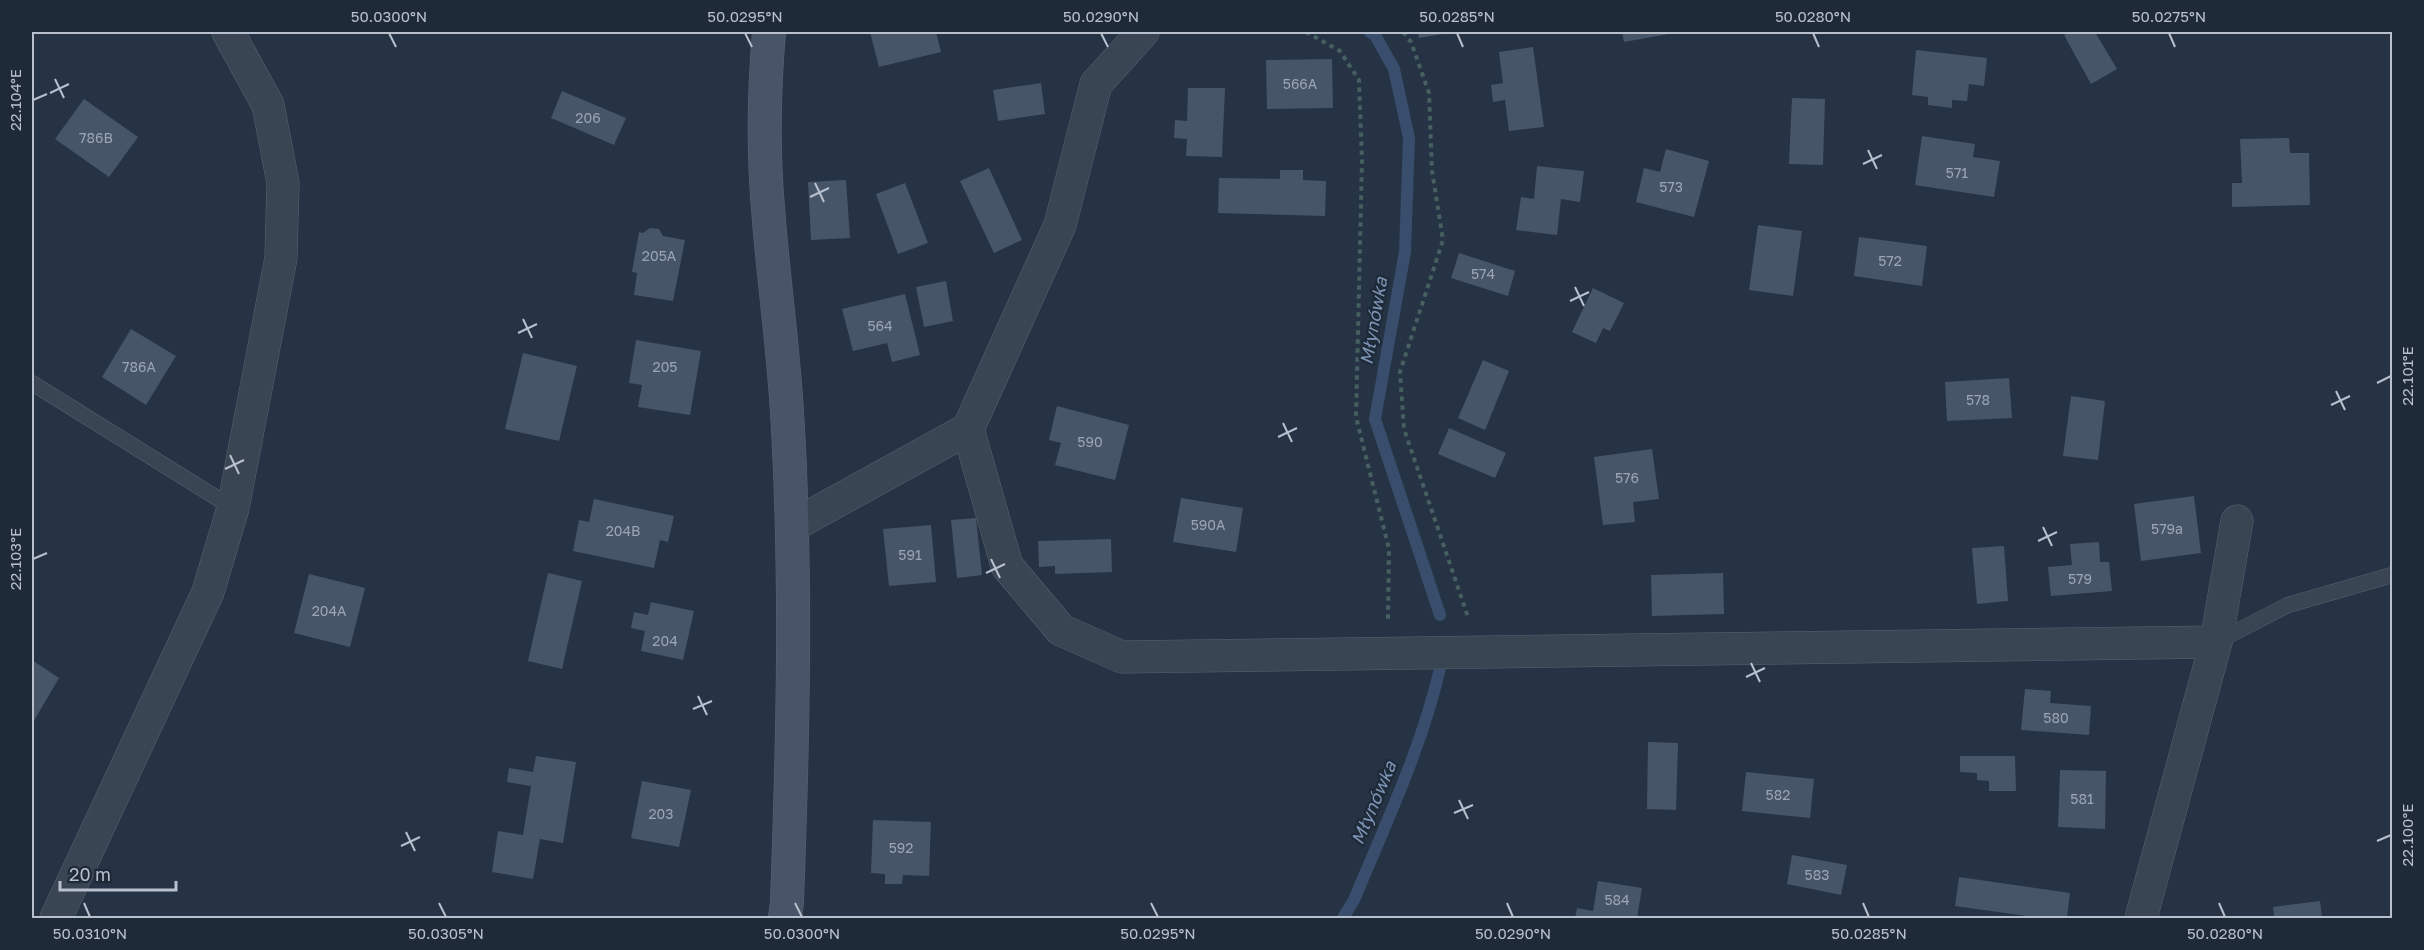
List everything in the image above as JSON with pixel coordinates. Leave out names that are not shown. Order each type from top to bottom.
[{"type":"street","points":[[56,918],[208,592],[233,508],[281,258],[283,183],[268,105],[228,32]]},
{"type":"street","points":[[769,32],[764,131],[768,208],[787,411],[792,526],[794,699],[788,902],[785,918]]},
{"type":"street","points":[[792,526],[968,429],[1060,225],[1096,84],[1143,32]]},
{"type":"street","points":[[968,429],[1007,566],[1061,630],[1122,657],[2216,642]]},
{"type":"street","points":[[2141,918],[2216,642],[2236,521]]},
{"type":"lane","points":[[32,383],[233,508]]},
{"type":"lane","points":[[2216,642],[2289,605],[2392,575]]},
{"type":"path","points":[[1306,32],[1340,51],[1359,80],[1362,161],[1356,417],[1389,549],[1388,653]]},
{"type":"path","points":[[1403,32],[1411,42],[1429,93],[1432,171],[1443,240],[1400,372],[1404,429],[1480,652]]},
{"type":"building","points":[[870,32],[936,32],[941,52],[879,67]]},
{"type":"building","points":[[1418,32],[1449,32],[1449,33],[1419,38]]},
{"type":"building","points":[[1622,32],[1674,32],[1674,33],[1624,42]]},
{"type":"building","points":[[2071,32],[2095,32],[2117,69],[2091,84],[2064,35]]},
{"type":"building","points":[[1533,47],[1544,127],[1509,131],[1505,100],[1493,102],[1491,85],[1503,83],[1499,52]]},
{"type":"building","points":[[1916,50],[1987,58],[1984,86],[1969,84],[1967,101],[1952,100],[1952,108],[1928,105],[1928,97],[1912,95]]},
{"type":"building","points":[[1332,59],[1333,108],[1267,109],[1266,60]]},
{"type":"building","points":[[1041,83],[1045,114],[998,121],[993,90]]},
{"type":"building","points":[[1188,88],[1225,88],[1222,157],[1186,156],[1187,139],[1174,138],[1175,120],[1187,121]]},
{"type":"building","points":[[562,91],[626,118],[614,145],[551,118]]},
{"type":"building","points":[[1792,98],[1825,99],[1823,165],[1789,164]]},
{"type":"building","points":[[84,99],[138,137],[109,177],[55,139]]},
{"type":"building","points":[[1922,136],[1975,144],[1973,157],[2000,161],[1994,197],[1915,185]]},
{"type":"building","points":[[2289,138],[2290,153],[2309,153],[2310,205],[2232,207],[2232,183],[2242,183],[2240,139]]},
{"type":"building","points":[[1666,149],[1709,161],[1694,217],[1636,202],[1644,168],[1660,172]]},
{"type":"building","points":[[1537,166],[1584,171],[1580,202],[1561,199],[1557,235],[1516,230],[1521,197],[1534,199]]},
{"type":"building","points":[[989,168],[1022,240],[994,253],[960,181]]},
{"type":"building","points":[[1280,170],[1303,170],[1303,180],[1326,181],[1325,216],[1218,213],[1219,178],[1280,179]]},
{"type":"building","points":[[846,180],[850,238],[811,240],[808,182]]},
{"type":"building","points":[[905,183],[928,243],[898,254],[876,194]]},
{"type":"building","points":[[1758,225],[1802,231],[1793,296],[1749,290]]},
{"type":"building","points":[[650,228],[659,229],[663,236],[685,240],[673,301],[634,295],[637,273],[632,272],[639,232],[643,233]]},
{"type":"building","points":[[1859,237],[1927,246],[1922,286],[1854,276]]},
{"type":"building","points":[[1459,253],[1515,271],[1508,296],[1451,278]]},
{"type":"building","points":[[946,281],[953,321],[924,327],[916,287]]},
{"type":"building","points":[[1593,288],[1624,303],[1610,331],[1603,328],[1596,343],[1572,332]]},
{"type":"building","points":[[905,294],[920,355],[892,362],[887,343],[853,351],[842,309]]},
{"type":"building","points":[[131,329],[176,356],[146,405],[102,377]]},
{"type":"building","points":[[636,340],[701,351],[690,415],[638,407],[642,385],[629,383]]},
{"type":"building","points":[[523,353],[577,366],[559,441],[505,429]]},
{"type":"building","points":[[1483,360],[1509,371],[1485,430],[1458,418]]},
{"type":"building","points":[[2009,378],[2012,418],[1947,421],[1945,382]]},
{"type":"building","points":[[2071,396],[2105,401],[2098,460],[2063,456]]},
{"type":"building","points":[[1057,406],[1129,425],[1115,480],[1055,465],[1061,443],[1049,440]]},
{"type":"building","points":[[1449,428],[1506,453],[1495,478],[1438,454]]},
{"type":"building","points":[[1652,449],[1659,499],[1633,502],[1635,522],[1603,525],[1594,457]]},
{"type":"building","points":[[2194,496],[2201,553],[2141,561],[2134,504]]},
{"type":"building","points":[[1181,498],[1243,508],[1236,552],[1173,542]]},
{"type":"building","points":[[594,499],[674,516],[668,542],[660,540],[654,568],[573,551],[579,520],[589,522]]},
{"type":"building","points":[[976,518],[982,575],[957,578],[951,520]]},
{"type":"building","points":[[931,525],[936,582],[889,586],[883,529]]},
{"type":"building","points":[[1111,539],[1112,572],[1055,574],[1055,566],[1039,567],[1038,541]]},
{"type":"building","points":[[2099,542],[2100,562],[2109,562],[2112,591],[2051,596],[2048,567],[2072,565],[2070,544]]},
{"type":"building","points":[[2004,546],[2008,601],[1977,604],[1972,548]]},
{"type":"building","points":[[548,573],[582,581],[562,669],[528,661]]},
{"type":"building","points":[[1723,573],[1724,614],[1652,616],[1651,575]]},
{"type":"building","points":[[309,574],[365,588],[350,647],[294,633]]},
{"type":"building","points":[[651,602],[694,611],[683,660],[641,651],[645,631],[631,628],[634,612],[648,615]]},
{"type":"building","points":[[32,660],[59,678],[32,724]]},
{"type":"building","points":[[2025,689],[2051,691],[2050,703],[2091,706],[2089,735],[2021,730]]},
{"type":"building","points":[[1648,742],[1678,743],[1676,810],[1647,809]]},
{"type":"building","points":[[536,756],[576,762],[563,843],[540,839],[533,879],[492,872],[498,831],[523,835],[531,786],[507,782],[509,768],[533,772]]},
{"type":"building","points":[[1960,756],[2015,756],[2016,791],[1989,791],[1989,781],[1977,780],[1977,773],[1960,772]]},
{"type":"building","points":[[2060,770],[2106,771],[2105,829],[2058,827]]},
{"type":"building","points":[[1746,772],[1814,779],[1810,818],[1742,811]]},
{"type":"building","points":[[642,781],[691,790],[679,847],[631,838]]},
{"type":"building","points":[[873,820],[931,822],[929,876],[903,875],[902,884],[885,884],[885,874],[871,873]]},
{"type":"building","points":[[1792,855],[1847,865],[1841,895],[1787,884]]},
{"type":"building","points":[[1959,877],[2070,893],[2067,918],[2041,918],[1955,906]]},
{"type":"building","points":[[1598,881],[1642,888],[1637,918],[1621,916],[1621,918],[1575,918],[1577,908],[1593,911]]},
{"type":"building","points":[[2320,901],[2322,918],[2274,918],[2273,907]]},
{"type":"waterway","name":"Młynówka","points":[[1370,32],[1375,35],[1394,69],[1409,138],[1405,252],[1375,419],[1440,615]]},
{"type":"waterway","name":"Młynówka","points":[[1343,918],[1354,900],[1403,784],[1424,724],[1441,664]]}]
